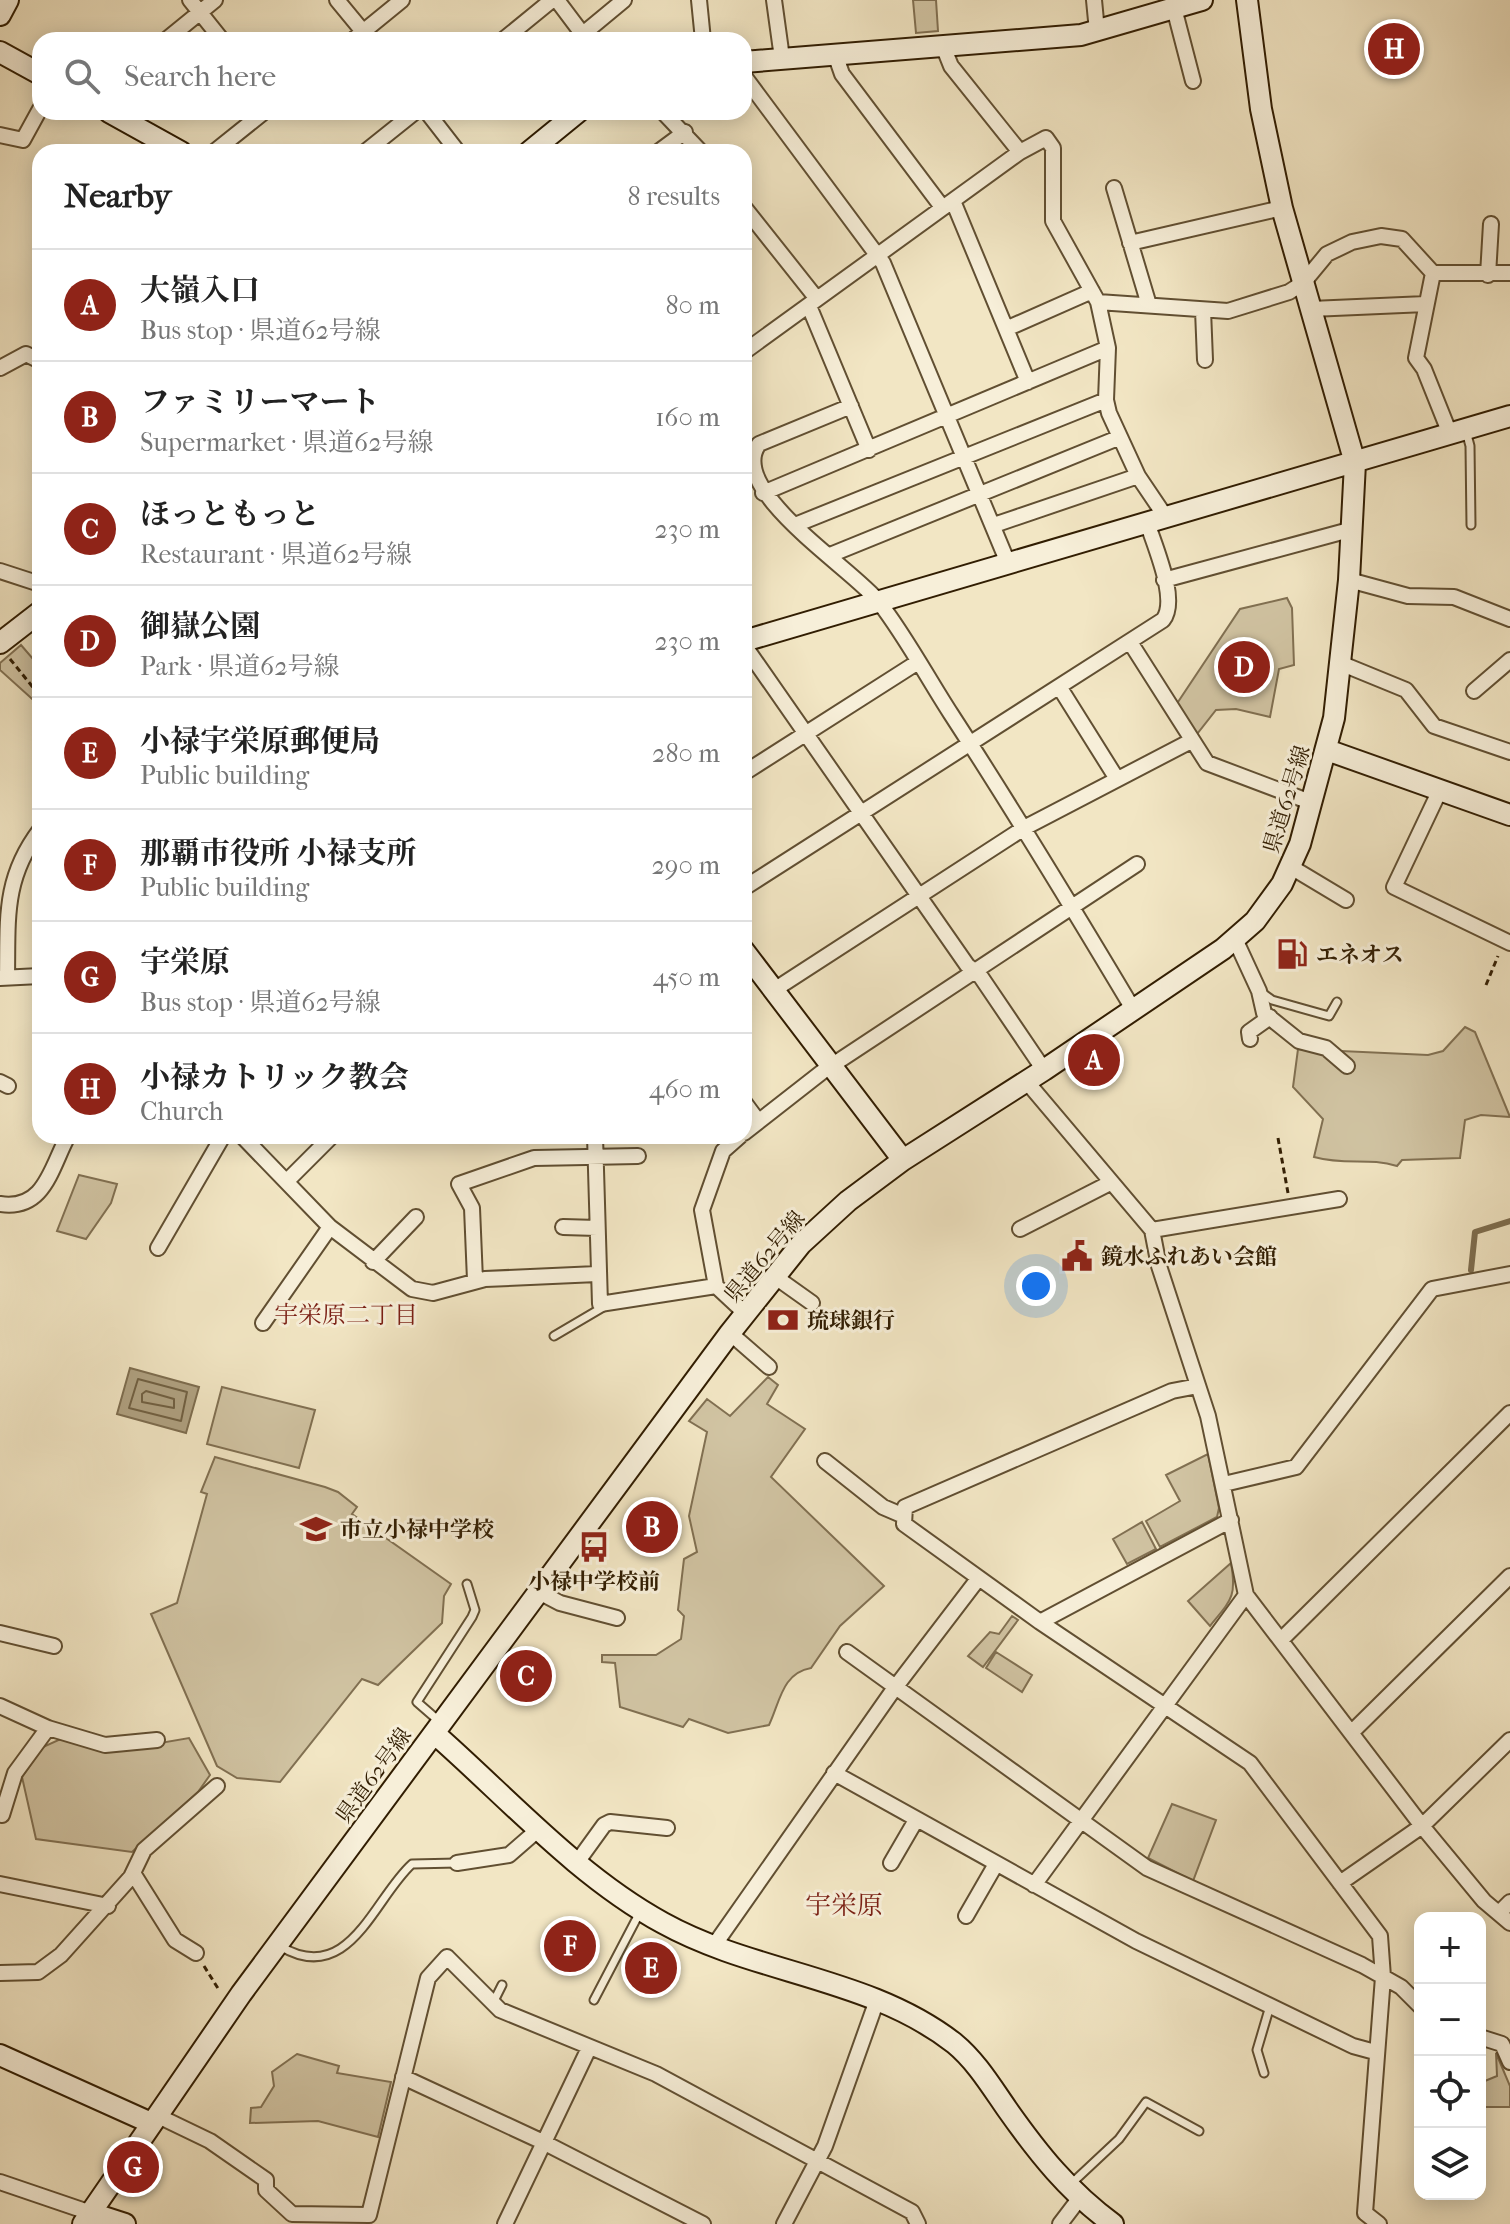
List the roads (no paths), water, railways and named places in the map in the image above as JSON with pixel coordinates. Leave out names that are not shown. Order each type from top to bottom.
[{"type":"main road","points":[[0,15],[8,0]]},
{"type":"main road","points":[[752,61],[1097,31],[1202,0]]},
{"type":"main road","name":"県道62号線","points":[[87,2218],[277,1945],[774,1276],[822,1223],[903,1160],[1027,1082],[1235,939],[1269,904],[1291,867],[1327,750],[1349,580],[1355,463],[1282,208],[1261,109],[1247,0]]},
{"type":"main road","points":[[0,52],[32,70]]},
{"type":"main road","points":[[123,120],[167,144]]},
{"type":"main road","points":[[539,144],[568,120]]},
{"type":"main road","points":[[752,641],[1510,416]]},
{"type":"main road","points":[[3,648],[32,620]]},
{"type":"main road","points":[[1327,750],[1510,815]]},
{"type":"main road","points":[[752,961],[903,1160]]},
{"type":"main road","points":[[438,1728],[540,1828],[641,1910],[713,1947],[905,2011],[955,2044],[984,2075],[1073,2193],[1113,2224]]},
{"type":"main road","points":[[0,2055],[154,2119]]},
{"type":"main road","points":[[87,2218],[125,2224]]},
{"type":"street","points":[[173,32],[195,6],[215,0]]},
{"type":"street","points":[[337,0],[359,32]]},
{"type":"street","points":[[367,32],[402,0]]},
{"type":"street","points":[[513,32],[554,0],[581,32]]},
{"type":"street","points":[[590,32],[624,0]]},
{"type":"street","points":[[699,0],[702,32]]},
{"type":"street","points":[[774,0],[782,58]]},
{"type":"street","points":[[1094,0],[1097,31]]},
{"type":"street","points":[[195,6],[216,32]]},
{"type":"street","points":[[1174,8],[1193,81]]},
{"type":"street","points":[[943,46],[951,66],[1020,152]]},
{"type":"street","points":[[835,54],[842,74],[947,204],[1028,382]]},
{"type":"street","points":[[752,87],[878,254],[1008,563]]},
{"type":"street","points":[[0,135],[23,140],[34,120]]},
{"type":"street","points":[[224,144],[254,120]]},
{"type":"street","points":[[375,144],[405,120]]},
{"type":"street","points":[[433,120],[452,144]]},
{"type":"street","points":[[672,120],[695,144]]},
{"type":"street","points":[[669,144],[685,132]]},
{"type":"street","points":[[752,346],[1020,152],[1038,140],[1050,141],[1054,156],[1053,221],[1095,297],[1108,348],[1106,400],[1118,438],[1156,519],[1164,580],[1170,596],[1168,614],[1130,642],[752,883]]},
{"type":"street","points":[[1114,188],[1149,305]]},
{"type":"street","points":[[1130,243],[1282,208]]},
{"type":"street","points":[[752,220],[813,302],[869,450]]},
{"type":"street","points":[[1488,275],[1491,224]]},
{"type":"street","points":[[1006,329],[1095,297],[1228,311],[1289,292],[1303,283],[1327,254],[1352,242],[1381,236],[1402,239],[1433,273],[1510,273]]},
{"type":"street","points":[[1433,273],[1416,358],[1458,432]]},
{"type":"street","points":[[1311,309],[1426,304]]},
{"type":"street","points":[[1203,310],[1205,360]]},
{"type":"street","points":[[763,493],[1108,348]]},
{"type":"street","points":[[0,368],[26,354],[32,357]]},
{"type":"street","points":[[795,525],[1106,400]]},
{"type":"street","points":[[851,406],[759,444],[753,460],[763,493],[878,602],[1024,828],[1133,1009]]},
{"type":"street","points":[[830,555],[1118,438]]},
{"type":"street","points":[[994,525],[1138,476]]},
{"type":"street","points":[[1164,580],[1353,529]]},
{"type":"street","points":[[0,571],[32,581]]},
{"type":"street","points":[[1349,580],[1408,596],[1454,597],[1510,619]]},
{"type":"street","points":[[1130,642],[1207,763],[1313,803]]},
{"type":"street","points":[[752,655],[1044,1070]]},
{"type":"street","points":[[1474,691],[1510,660]]},
{"type":"street","points":[[752,768],[918,662]]},
{"type":"street","points":[[1340,663],[1406,690],[1434,726],[1510,752]]},
{"type":"street","points":[[1060,688],[1117,779]]},
{"type":"street","points":[[774,990],[1024,828],[1191,741]]},
{"type":"street","points":[[1440,790],[1394,887],[1507,942]]},
{"type":"street","points":[[32,842],[10,886],[3,978],[32,976]]},
{"type":"street","points":[[752,1126],[831,1065],[1137,864]]},
{"type":"street","points":[[1291,867],[1346,900]]},
{"type":"street","points":[[1235,939],[1259,991],[1264,1013],[1299,1041],[1326,1048],[1347,1066]]},
{"type":"street","points":[[1250,1039],[1249,1032],[1270,1017]]},
{"type":"street","points":[[1027,1082],[1152,1230],[1159,1266],[1198,1386],[1224,1484],[1246,1595],[1422,1826],[1504,1918],[1510,1902]]},
{"type":"street","points":[[752,1113],[758,1121]]},
{"type":"street","points":[[0,1204],[25,1203],[38,1196],[64,1144]]},
{"type":"street","points":[[158,1248],[218,1144]]},
{"type":"street","points":[[250,1144],[330,1227],[412,1289],[433,1293],[475,1280],[597,1274]]},
{"type":"street","points":[[287,1181],[324,1144]]},
{"type":"street","points":[[595,1144],[600,1304],[716,1286]]},
{"type":"street","points":[[731,1144],[723,1151],[702,1210],[716,1286],[745,1313]]},
{"type":"street","points":[[475,1280],[472,1208],[459,1184],[517,1161],[638,1156]]},
{"type":"street","points":[[1020,1229],[1110,1183]]},
{"type":"street","points":[[1152,1230],[1339,1199]]},
{"type":"street","points":[[373,1262],[416,1217]]},
{"type":"street","points":[[263,1323],[330,1227]]},
{"type":"street","points":[[563,1227],[597,1228]]},
{"type":"street","points":[[1224,1484],[1296,1467],[1432,1289],[1510,1274]]},
{"type":"street","points":[[774,1276],[812,1303]]},
{"type":"street","points":[[730,1333],[769,1367]]},
{"type":"street","points":[[1198,1386],[1172,1391],[905,1507],[904,1524],[1040,1622],[1250,1763],[1380,1936],[1383,1977],[1365,2213],[1379,2224]]},
{"type":"street","points":[[1281,1640],[1510,1413]]},
{"type":"street","points":[[825,1461],[883,1507],[904,1516]]},
{"type":"street","points":[[1040,1622],[1231,1520]]},
{"type":"street","points":[[1352,1732],[1510,1576]]},
{"type":"street","points":[[713,1947],[894,1689],[978,1579]]},
{"type":"street","points":[[539,1592],[560,1603],[617,1618]]},
{"type":"street","points":[[1034,1885],[1163,1704],[1246,1595]]},
{"type":"street","points":[[0,1633],[54,1646]]},
{"type":"street","points":[[847,1652],[894,1689],[1147,1868],[1383,1977],[1401,1987],[1414,2000]]},
{"type":"street","points":[[0,1706],[48,1728],[105,1745],[157,1740]]},
{"type":"street","points":[[1,1818],[15,1773],[48,1728]]},
{"type":"street","points":[[1340,1883],[1422,1826],[1510,1740]]},
{"type":"street","points":[[834,1773],[1136,1941],[1353,2046],[1375,2052]]},
{"type":"street","points":[[0,1973],[38,1972],[61,1955],[108,1906],[133,1873],[144,1850],[217,1786]]},
{"type":"street","points":[[891,1863],[916,1820]]},
{"type":"street","points":[[578,1861],[604,1825],[610,1822],[667,1828]]},
{"type":"street","points":[[457,1863],[509,1855],[528,1842],[540,1828]]},
{"type":"street","points":[[966,1916],[996,1864]]},
{"type":"street","points":[[133,1873],[175,1940],[196,1953]]},
{"type":"street","points":[[0,1884],[108,1906]]},
{"type":"street","points":[[154,2119],[210,2141],[266,2180],[266,2190],[292,2214],[369,2220],[428,1978],[447,1957],[500,2010],[656,2074],[912,2212],[918,2224]]},
{"type":"street","points":[[784,2224],[817,2162],[877,2000]]},
{"type":"street","points":[[1486,2039],[1502,2044],[1510,2062]]},
{"type":"street","points":[[505,2224],[589,2048]]},
{"type":"street","points":[[403,2077],[543,2142],[703,2224]]},
{"type":"street","points":[[0,2182],[87,2218]]},
{"type":"street","points":[[1060,2224],[1073,2193]]},
{"type":"lane","points":[[1458,432],[1470,446],[1471,525]]},
{"type":"lane","points":[[1259,991],[1272,1000],[1329,1016],[1337,1002]]},
{"type":"lane","points":[[554,1336],[610,1302]]},
{"type":"lane","points":[[438,1728],[417,1702],[475,1610],[467,1584]]},
{"type":"lane","points":[[277,1945],[309,1955],[324,1956],[335,1952],[358,1936],[412,1864],[457,1863]]},
{"type":"lane","points":[[594,2000],[641,1910]]},
{"type":"lane","points":[[493,2003],[502,1985]]},
{"type":"lane","points":[[1264,2073],[1257,2050],[1270,2006]]},
{"type":"lane","points":[[1073,2193],[1146,2102],[1199,2131]]},
{"type":"water","points":[[130,1368],[199,1387],[186,1433],[117,1414]]},
{"type":"waterway","points":[[1471,1270],[1475,1232],[1510,1221]]},
{"type":"place","name":"小禄カトリック教会","points":[[1394,49]]},
{"type":"place","name":"御嶽公園","points":[[1244,667]]},
{"type":"place","name":"エネオス","points":[[1292,954]]},
{"type":"place","name":"大嶺入口","points":[[1094,1060]]},
{"type":"place","name":"鏡水ふれあい会館","points":[[1077,1256]]},
{"type":"place","name":"琉球銀行","points":[[783,1320]]},
{"type":"place","name":"ファミリーマート","points":[[652,1527]]},
{"type":"place","name":"市立小禄中学校","points":[[316,1529]]},
{"type":"place","name":"小禄中学校前","points":[[594,1547]]},
{"type":"place","name":"ほっともっと","points":[[526,1676]]},
{"type":"place","name":"那覇市役所 小禄支所","points":[[570,1946]]},
{"type":"place","name":"小禄宇栄原郵便局","points":[[651,1968]]},
{"type":"place","name":"宇栄原","points":[[133,2167]]},
{"type":"district","name":"宇栄原二丁目","points":[[346,1315]]},
{"type":"district","name":"宇栄原","points":[[844,1905]]}]
